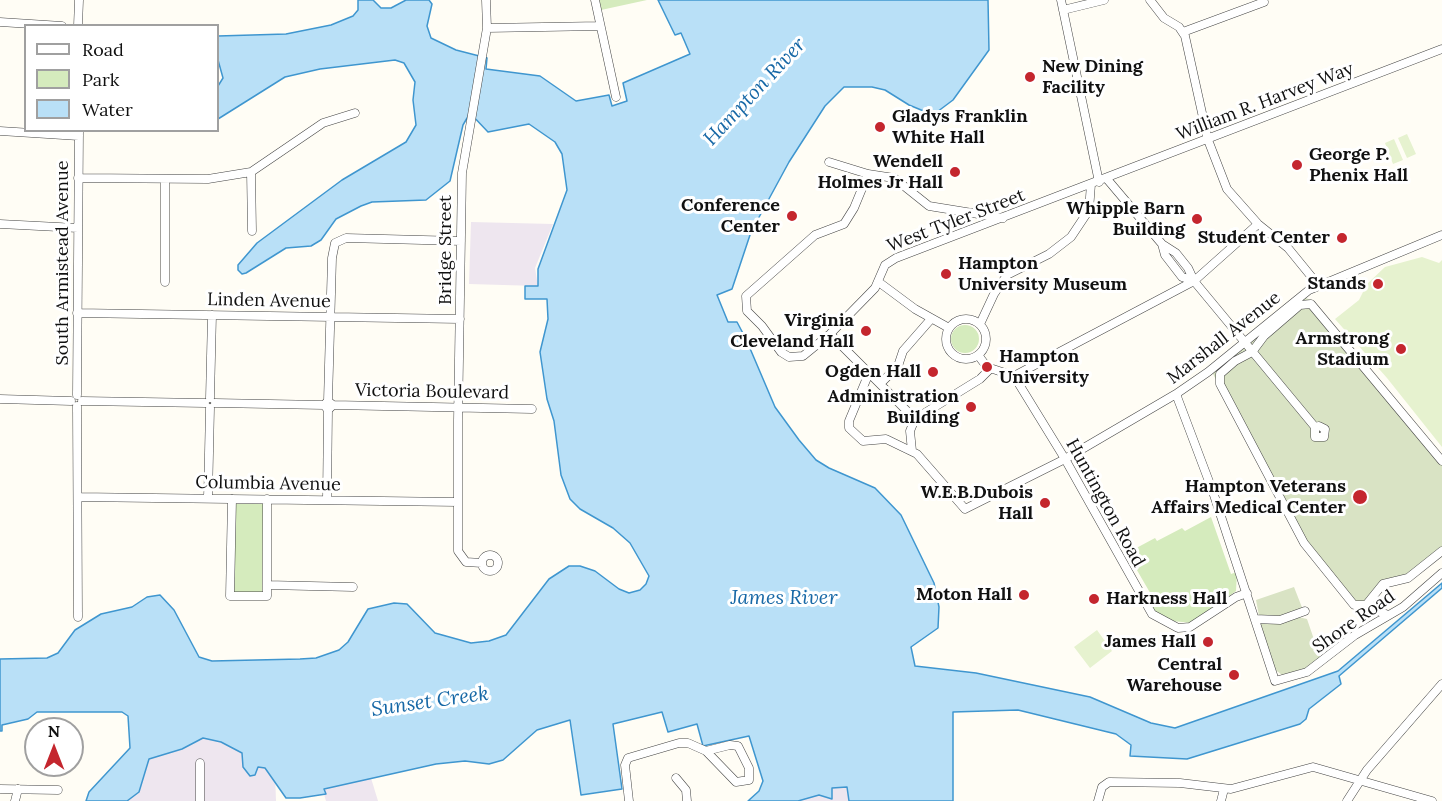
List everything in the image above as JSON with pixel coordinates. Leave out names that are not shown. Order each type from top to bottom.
[{"type":"street","points":[[78,24],[79,0]]},
{"type":"street","name":"Bridge Street","points":[[483,563],[466,562],[458,551],[458,502],[462,173],[488,28],[486,0]]},
{"type":"street","points":[[595,0],[616,97]]},
{"type":"street","points":[[980,324],[967,319],[954,323],[949,328],[946,342],[952,354],[965,359],[978,355],[986,340],[980,324],[995,292],[1007,275],[1053,252],[1071,237],[1089,210],[1099,182],[1061,0]]},
{"type":"street","points":[[1063,10],[1104,0]]},
{"type":"street","points":[[1150,0],[1164,18],[1183,32],[1208,140],[1227,189],[1258,224],[1288,248],[1319,286]]},
{"type":"street","points":[[1183,32],[1264,2]]},
{"type":"street","points":[[0,22],[31,24]]},
{"type":"street","points":[[488,28],[600,26]]},
{"type":"street","name":"William R. Harvey Way","points":[[1099,182],[1442,49]]},
{"type":"street","points":[[78,178],[229,177],[251,172],[323,123],[355,113]]},
{"type":"street","points":[[0,132],[79,133]]},
{"type":"street","name":"South Armistead Avenue","points":[[78,617],[79,133]]},
{"type":"street","points":[[829,162],[897,180],[929,206],[1005,218]]},
{"type":"street","points":[[251,172],[252,231]]},
{"type":"street","name":"West Tyler Street","points":[[868,174],[844,224],[815,235],[746,296],[745,305],[749,313],[762,326],[781,352],[792,358],[808,354],[830,334],[880,283],[882,269],[888,262],[1099,182]]},
{"type":"street","points":[[165,179],[165,282]]},
{"type":"street","points":[[1099,182],[1162,244],[1165,255],[1182,277],[1194,281],[1315,428]]},
{"type":"street","points":[[0,224],[78,228]]},
{"type":"street","points":[[978,355],[990,369],[1014,376],[1194,281],[1258,224]]},
{"type":"street","name":"Marshall Avenue","points":[[912,452],[965,509],[1065,459],[1176,394],[1208,372],[1310,290],[1442,235]]},
{"type":"street","points":[[327,499],[330,317],[335,243],[346,238],[461,241]]},
{"type":"street","points":[[880,283],[931,319],[949,328]]},
{"type":"street","points":[[1388,615],[1365,606],[1354,605],[1304,543],[1220,384],[1224,370],[1252,352],[1264,336],[1300,305],[1311,304],[1442,461]]},
{"type":"street","name":"Linden Avenue","points":[[77,313],[460,319]]},
{"type":"street","points":[[208,498],[212,315]]},
{"type":"street","points":[[880,384],[898,366],[903,351],[931,319]]},
{"type":"street","points":[[830,334],[915,419]]},
{"type":"street","points":[[912,452],[910,431],[915,419],[980,379],[990,369]]},
{"type":"street","points":[[869,373],[849,421],[849,428],[863,441],[886,439],[912,452]]},
{"type":"street","name":"Huntington Road","points":[[1014,376],[1065,459],[1152,614],[1182,629],[1190,627],[1236,597],[1247,593]]},
{"type":"street","points":[[1176,394],[1255,619],[1280,620],[1305,611]]},
{"type":"street","name":"Victoria Boulevard","points":[[0,399],[532,409]]},
{"type":"street","name":"Columbia Avenue","points":[[78,497],[458,502]]},
{"type":"street","points":[[232,499],[230,596],[267,596],[267,499]]},
{"type":"street","points":[[1365,606],[1383,584],[1408,578],[1442,551]]},
{"type":"street","name":"Shore Road","points":[[1255,619],[1275,681],[1307,672],[1355,635],[1403,607],[1442,573]]},
{"type":"street","points":[[267,585],[353,587]]},
{"type":"street","points":[[1347,801],[1360,779],[1442,684]]},
{"type":"street","points":[[629,801],[625,765],[631,756],[686,743],[706,751],[736,782],[744,783],[749,780],[749,768],[738,746],[730,744],[706,751]]},
{"type":"street","points":[[200,763],[200,801]]},
{"type":"street","points":[[1098,801],[1102,787],[1112,782],[1180,783],[1224,789],[1313,767],[1432,801]]},
{"type":"street","points":[[676,778],[686,790],[687,801]]},
{"type":"street","points":[[0,789],[58,790]]},
{"type":"street","points":[[15,801],[18,789]]},
{"type":"street","points":[[1221,801],[1224,789]]},
{"type":"shaded area","points":[[471,222],[553,224],[535,268],[538,286],[469,284]]},
{"type":"shaded area","points":[[200,735],[223,738],[275,773],[276,801],[103,801],[137,759]]},
{"type":"shaded area","points":[[371,778],[378,801],[326,801],[322,788]]},
{"type":"shaded area","points":[[854,782],[856,801],[783,801]]},
{"type":"green space","points":[[599,0],[647,0],[601,10]]},
{"type":"green space","points":[[1407,134],[1416,154],[1407,158],[1398,138]]},
{"type":"green space","points":[[1394,139],[1403,160],[1393,164],[1385,143]]},
{"type":"green space","name":"Armstrong Stadium","points":[[1422,257],[1439,263],[1442,260],[1442,447],[1387,378],[1335,319],[1359,300],[1367,284],[1385,267]]},
{"type":"green space","points":[[1303,297],[1311,300],[1442,456],[1442,553],[1408,581],[1384,586],[1361,617],[1302,544],[1212,372]]},
{"type":"green space","points":[[965,325],[975,329],[979,339],[975,349],[965,353],[955,349],[951,339],[955,329]]},
{"type":"green space","points":[[235,504],[263,504],[262,592],[234,592]]},
{"type":"green space","points":[[1211,517],[1231,574],[1237,572],[1236,591],[1192,623],[1172,621],[1156,613],[1151,606],[1156,603],[1127,553],[1155,538],[1157,541],[1182,528],[1185,531]]},
{"type":"green space","points":[[1294,587],[1303,610],[1279,618],[1259,616],[1256,600]]},
{"type":"green space","points":[[1298,617],[1307,619],[1320,657],[1310,668],[1282,675],[1273,668],[1260,622],[1279,623]]},
{"type":"green space","points":[[1097,630],[1112,651],[1090,668],[1074,647]]},
{"type":"water","name":"James River","points":[[358,0],[373,0],[381,8],[391,8],[406,0],[429,0],[432,4],[427,26],[431,38],[456,50],[487,58],[486,69],[540,76],[576,101],[609,95],[612,106],[627,101],[623,83],[690,54],[681,33],[675,35],[658,0],[988,0],[989,50],[953,100],[937,112],[926,112],[909,105],[885,90],[872,87],[844,87],[825,106],[789,162],[751,232],[732,289],[717,295],[728,322],[737,322],[746,339],[775,407],[799,440],[816,460],[875,488],[901,515],[934,583],[939,607],[938,628],[911,647],[915,666],[976,673],[1090,697],[1151,723],[1175,728],[1338,671],[1442,583],[1442,588],[1339,676],[1341,684],[1309,709],[1306,719],[1300,724],[1187,759],[1130,756],[1131,745],[1116,734],[1018,710],[953,712],[953,801],[849,801],[847,787],[832,788],[832,799],[819,795],[798,801],[748,801],[759,791],[763,781],[749,736],[703,746],[697,724],[668,732],[662,712],[613,724],[622,789],[581,795],[570,720],[537,730],[503,760],[489,764],[465,761],[436,764],[324,789],[326,794],[300,798],[286,798],[265,768],[258,767],[255,775],[250,776],[243,767],[242,753],[221,742],[203,738],[182,749],[149,759],[139,792],[127,801],[86,801],[89,792],[130,748],[128,716],[122,712],[37,712],[31,717],[24,717],[24,720],[2,725],[2,731],[0,731],[0,659],[47,658],[58,653],[75,630],[101,614],[132,607],[147,597],[160,595],[174,610],[199,657],[212,661],[316,658],[339,650],[348,642],[368,609],[394,603],[407,604],[435,633],[471,643],[489,641],[506,635],[549,579],[569,566],[580,566],[595,571],[619,589],[629,593],[640,590],[646,584],[649,576],[630,543],[613,528],[580,509],[570,499],[561,475],[554,421],[547,399],[540,352],[548,319],[547,299],[525,299],[525,286],[538,286],[538,269],[567,190],[562,154],[555,142],[529,124],[488,132],[470,113],[463,125],[450,181],[426,200],[372,202],[361,206],[336,219],[321,240],[311,246],[286,248],[246,273],[242,274],[238,270],[238,265],[257,243],[342,180],[406,142],[416,125],[413,100],[415,82],[404,63],[395,60],[320,69],[285,77],[219,118],[219,84],[223,78],[219,64],[219,36],[286,34],[331,25],[353,16],[358,10]]},
{"type":"place","name":"New Dining Facility","points":[[1030,77]]},
{"type":"place","name":"Gladys Franklin White Hall","points":[[880,127]]},
{"type":"place","name":"George P. Phenix Hall","points":[[1297,165]]},
{"type":"place","name":"Wendell Holmes Jr Hall","points":[[955,172]]},
{"type":"place","name":"Conference Center","points":[[792,216]]},
{"type":"place","name":"Whipple Barn Building","points":[[1197,219]]},
{"type":"place","name":"Student Center","points":[[1342,238]]},
{"type":"place","name":"Hampton University Museum","points":[[946,274]]},
{"type":"place","name":"Stands","points":[[1378,284]]},
{"type":"place","name":"Virginia Cleveland Hall","points":[[866,331]]},
{"type":"place","name":"Armstrong Stadium","points":[[1401,349]]},
{"type":"place","name":"Hampton University","points":[[987,367]]},
{"type":"place","name":"Ogden Hall","points":[[933,372]]},
{"type":"place","name":"Administration Building","points":[[971,407]]},
{"type":"place","name":"Hampton Veterans Affairs Medical Center","points":[[1360,497]]},
{"type":"place","name":"W.E.B.Dubois Hall","points":[[1045,503]]},
{"type":"place","name":"Moton Hall","points":[[1024,595]]},
{"type":"place","name":"Harkness Hall","points":[[1094,599]]},
{"type":"place","name":"James Hall","points":[[1208,642]]},
{"type":"place","name":"Central Warehouse","points":[[1234,675]]},
{"type":"water label","name":"Hampton River","points":[[755,92]]},
{"type":"water label","name":"Sunset Creek","points":[[430,702]]}]
